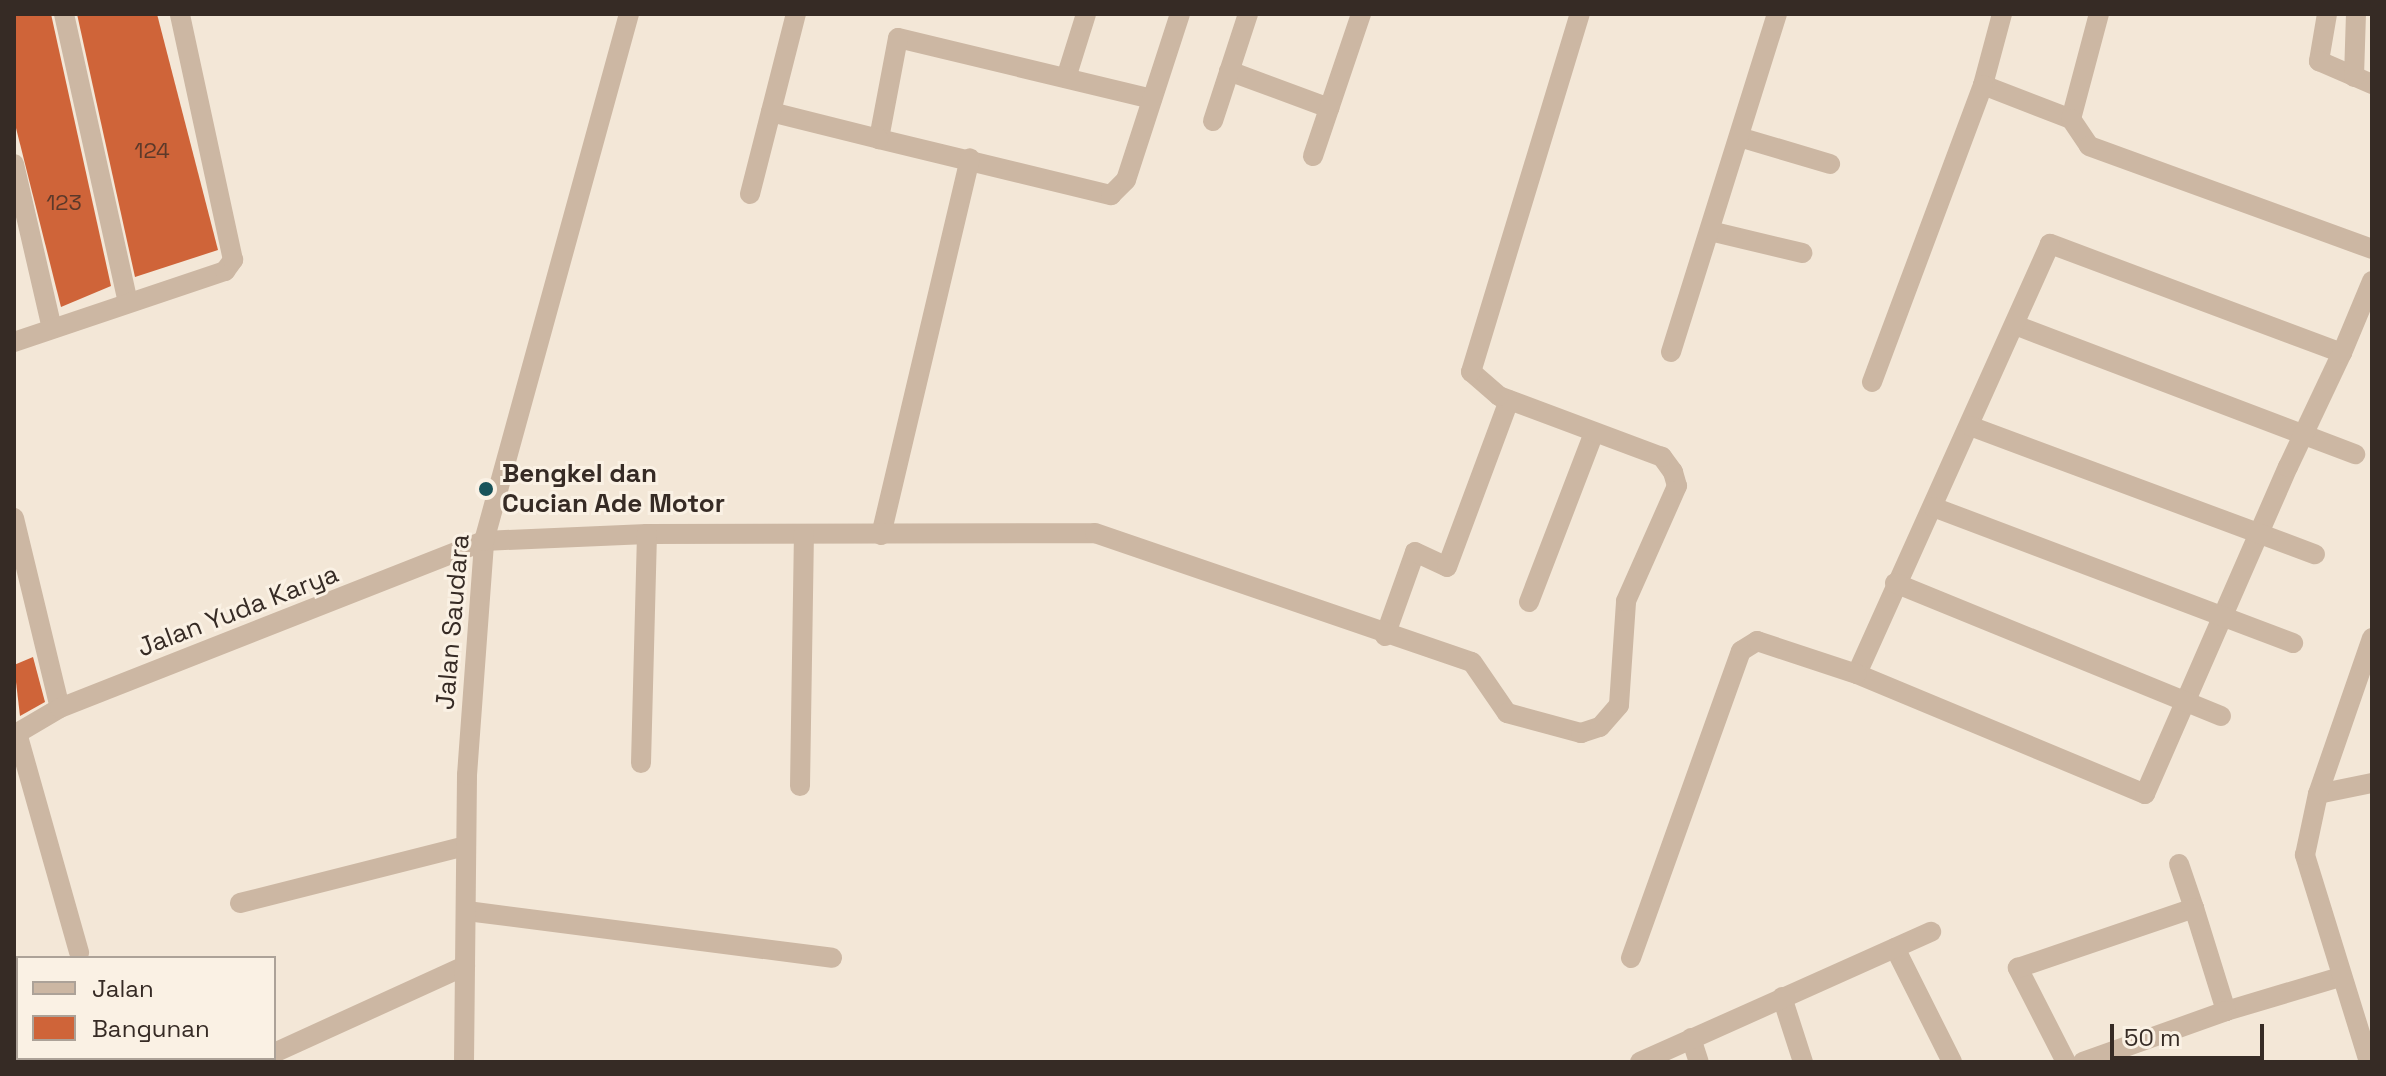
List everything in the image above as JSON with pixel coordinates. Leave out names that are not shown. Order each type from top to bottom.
[{"type":"street","points":[[64,14],[127,299]]},
{"type":"street","points":[[14,342],[127,299],[225,271],[233,260],[180,14]]},
{"type":"street","name":"Jalan Saudara","points":[[464,1062],[466,846],[484,541],[629,14]]},
{"type":"street","points":[[750,194],[796,14]]},
{"type":"street","points":[[1066,78],[1086,14]]},
{"type":"street","points":[[771,112],[970,158],[1111,195],[1126,180],[1180,14]]},
{"type":"street","points":[[1213,121],[1248,14]]},
{"type":"street","points":[[1313,156],[1361,14]]},
{"type":"street","points":[[1529,602],[1594,433],[1509,400],[1471,372],[1580,14]]},
{"type":"street","points":[[1671,352],[1777,14]]},
{"type":"street","points":[[1872,382],[1983,85],[2002,14]]},
{"type":"street","points":[[2071,119],[2099,14]]},
{"type":"street","points":[[2327,14],[2319,61],[2363,81]]},
{"type":"street","points":[[2356,14],[2363,81]]},
{"type":"street","points":[[879,139],[898,38],[1152,99]]},
{"type":"street","points":[[1229,71],[1329,108]]},
{"type":"street","points":[[1983,85],[2071,119],[2089,146],[2372,249]]},
{"type":"street","points":[[1739,137],[1830,164]]},
{"type":"street","points":[[881,535],[970,158]]},
{"type":"street","points":[[14,164],[52,328]]},
{"type":"street","points":[[1710,231],[1802,253]]},
{"type":"street","points":[[1857,674],[1895,583],[1933,507],[2050,244],[2342,353]]},
{"type":"street","points":[[1631,958],[1741,651],[1757,641],[1857,674],[2145,794],[2372,281]]},
{"type":"street","points":[[2015,325],[2355,454]]},
{"type":"street","points":[[1385,636],[1415,552],[1447,567],[1509,400]]},
{"type":"street","points":[[1970,426],[2315,554]]},
{"type":"street","name":"Jalan Yuda Karya","points":[[15,734],[60,708],[484,541],[647,534],[1095,533],[1385,636],[1472,662],[1507,713],[1581,733],[1600,727],[1619,705],[1626,601],[1677,486],[1662,457],[1594,433]]},
{"type":"street","points":[[1933,507],[2224,620],[2293,643]]},
{"type":"street","points":[[14,518],[60,708]]},
{"type":"street","points":[[641,763],[647,534]]},
{"type":"street","points":[[800,786],[804,534]]},
{"type":"street","points":[[1895,583],[2184,704],[2221,716]]},
{"type":"street","points":[[2369,1062],[2340,977],[2305,855],[2318,794],[2372,638]]},
{"type":"street","points":[[15,734],[79,952]]},
{"type":"street","points":[[2318,794],[2372,783]]},
{"type":"street","points":[[240,903],[466,846]]},
{"type":"street","points":[[2179,864],[2226,1011]]},
{"type":"street","points":[[2066,1062],[2018,968],[2194,908]]},
{"type":"street","points":[[467,911],[832,958]]},
{"type":"street","points":[[1640,1062],[1931,932]]},
{"type":"street","points":[[1895,948],[1952,1062]]},
{"type":"street","points":[[276,1052],[465,966]]},
{"type":"street","points":[[2083,1062],[2226,1011],[2340,977]]},
{"type":"street","points":[[1782,997],[1803,1062]]},
{"type":"street","points":[[1691,1038],[1699,1062]]},
{"type":"building","points":[[14,14],[51,14],[111,286],[61,307],[14,120]]},
{"type":"building","points":[[77,14],[157,14],[218,250],[135,277]]},
{"type":"building","points":[[33,657],[45,702],[20,716],[14,665]]},
{"type":"place","name":"Bengkel dan Cucian Ade Motor","points":[[486,489]]}]
